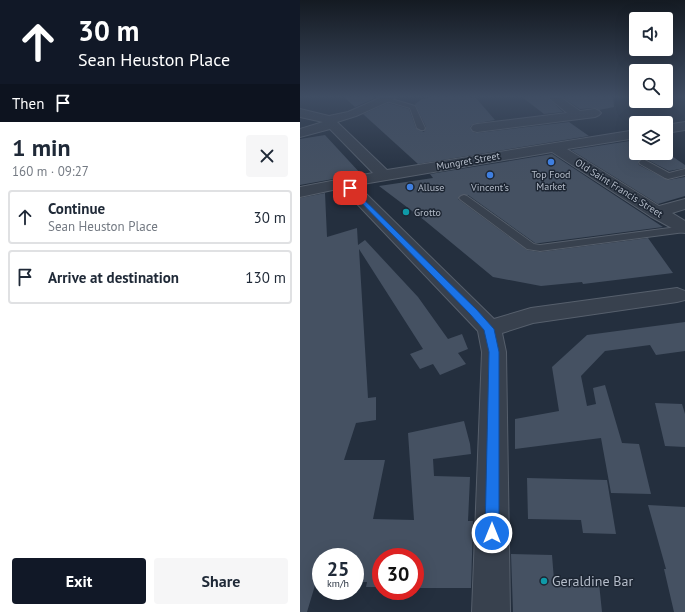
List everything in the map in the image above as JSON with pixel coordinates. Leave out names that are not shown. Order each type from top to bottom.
[{"type":"street","points":[[300,133],[321,128],[325,126]]},
{"type":"street","points":[[334,126],[384,176]]},
{"type":"street","points":[[477,128],[522,126]]},
{"type":"street","name":"Old Saint Francis Street","points":[[522,126],[547,148],[685,228]]},
{"type":"street","points":[[673,128],[685,126]]},
{"type":"street","name":"Mungret Street","points":[[300,192],[384,176],[629,135]]},
{"type":"street","points":[[346,183],[489,329],[494,352],[492,406],[491,612]]},
{"type":"street","points":[[656,212],[685,204]]},
{"type":"street","points":[[489,329],[531,316],[677,295]]},
{"type":"lane","points":[[643,162],[668,176],[685,172]]},
{"type":"lane","points":[[464,198],[532,247],[540,248],[685,228]]},
{"type":"building","points":[[376,126],[415,126],[416,128],[424,132],[425,126],[471,126],[470,127],[473,132],[477,133],[539,126],[574,126],[589,136],[418,164]]},
{"type":"building","points":[[325,135],[361,174],[300,185],[300,139]]},
{"type":"building","points":[[629,141],[629,160],[641,160],[638,162],[639,165],[668,180],[685,177],[685,196],[658,204],[571,150]]},
{"type":"building","points":[[552,154],[663,227],[535,243],[468,195],[461,195],[458,199],[527,250],[540,252],[648,238],[673,273],[583,284],[582,282],[541,286],[493,277],[424,220],[379,186],[433,178],[430,174]]},
{"type":"building","points":[[673,157],[685,165],[685,168],[669,171],[648,160],[673,160]]},
{"type":"building","points":[[325,193],[327,237],[357,228],[358,245],[365,240],[418,297],[448,339],[462,334],[468,349],[458,353],[466,364],[440,375],[433,364],[420,369],[410,354],[423,349],[359,249],[368,398],[376,397],[376,420],[356,423],[344,460],[385,460],[373,519],[414,520],[408,433],[464,421],[471,454],[433,459],[434,476],[470,477],[468,521],[473,521],[471,588],[424,588],[424,548],[372,548],[372,587],[366,587],[367,582],[364,582],[364,548],[312,548],[312,595],[307,612],[300,612],[300,198]]},
{"type":"building","points":[[685,322],[685,351],[656,355],[650,345],[605,351],[581,376],[587,406],[596,404],[593,388],[605,385],[622,443],[639,444],[651,494],[611,493],[601,438],[515,449],[515,419],[559,411],[552,367],[587,335]]},
{"type":"building","points":[[655,403],[682,404],[685,414],[685,447],[665,446]]},
{"type":"building","points":[[527,478],[607,480],[616,534],[583,533],[581,520],[528,519]]},
{"type":"building","points":[[648,505],[685,507],[685,612],[674,612],[664,569],[666,569]]},
{"type":"building","name":"Geraldine Bar","points":[[511,554],[552,555],[554,580],[599,583],[602,612],[513,612]]},
{"type":"place","name":"Top Food Market","points":[[551,162]]},
{"type":"place","name":"Vincent's","points":[[490,175]]},
{"type":"place","name":"Alluse","points":[[410,187]]},
{"type":"place","name":"Grotto","points":[[406,212]]},
{"type":"place","name":"Geraldine Bar","points":[[544,581]]},
{"type":"route","points":[[350,188],[474,312],[489,329],[494,352],[492,406],[492,533]]}]
